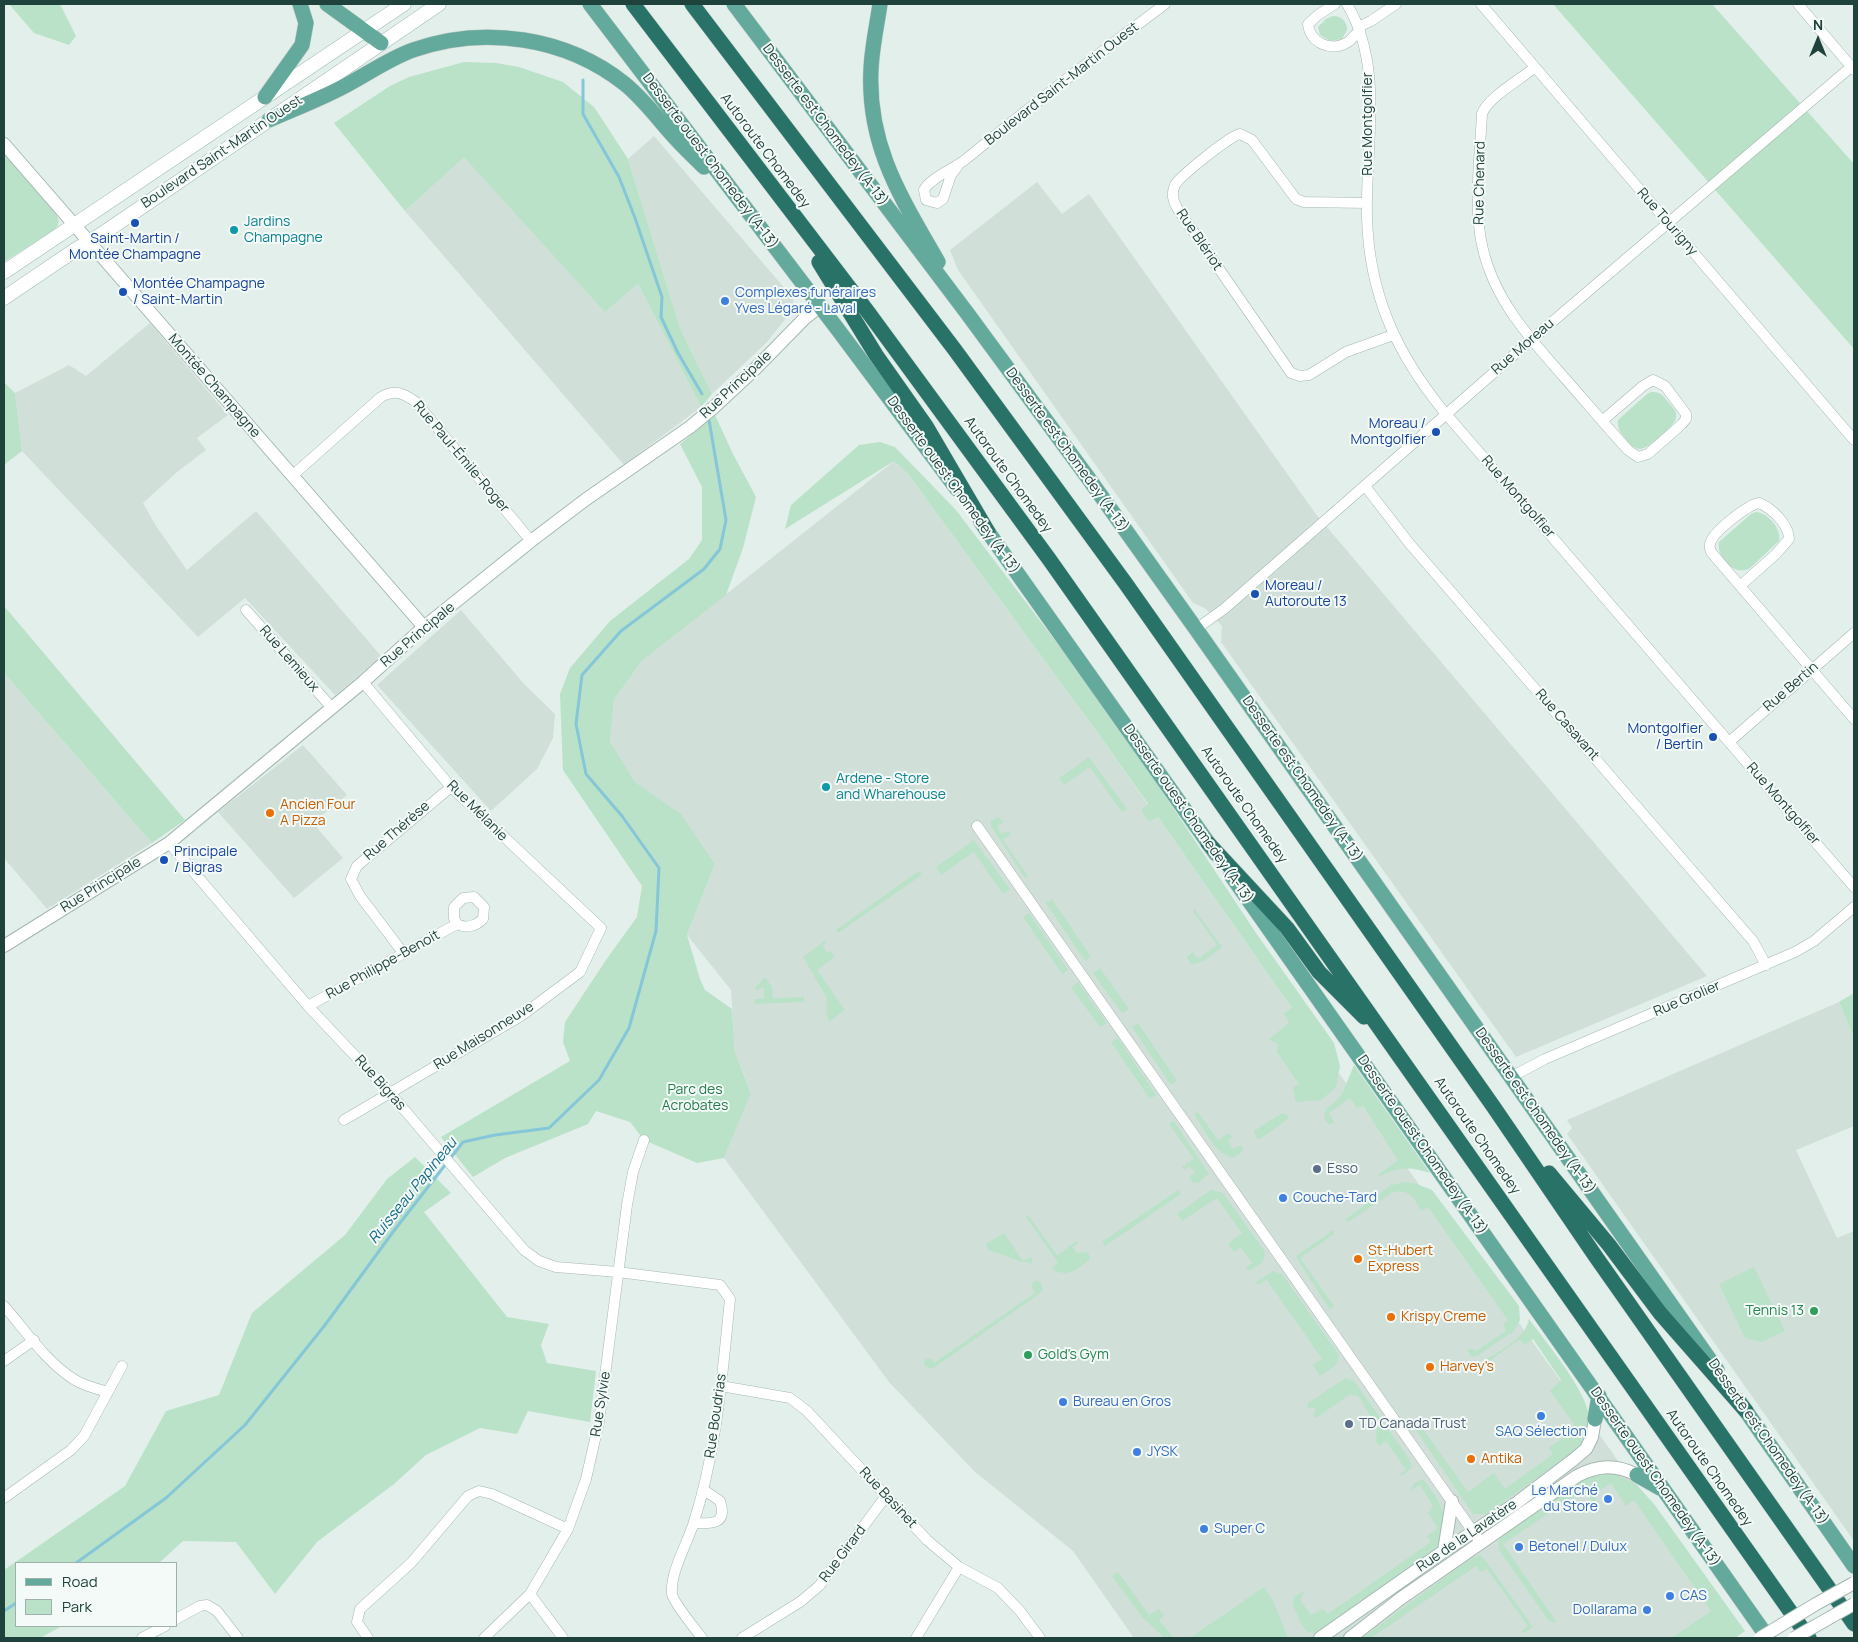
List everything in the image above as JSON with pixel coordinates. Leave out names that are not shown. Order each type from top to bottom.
[{"type":"highway","name":"Autoroute Chomedey","points":[[633,4],[868,312],[1049,559],[1810,1638]]},
{"type":"highway","name":"Autoroute Chomedey","points":[[692,4],[955,350],[1082,523],[1493,1106],[1596,1257],[1854,1624]]},
{"type":"highway","points":[[778,194],[876,355],[926,426],[988,532]]},
{"type":"highway","points":[[1208,843],[1287,928],[1319,972],[1396,1050]]},
{"type":"highway","points":[[1493,1106],[1609,1245],[1660,1313],[1746,1411]]},
{"type":"main road","points":[[265,97],[302,45],[306,23],[300,4]]},
{"type":"main road","points":[[327,4],[381,43]]},
{"type":"main road","name":"Boulevard Saint-Martin Ouest","points":[[4,272],[404,4]]},
{"type":"main road","name":"Boulevard Saint-Martin Ouest","points":[[4,298],[439,4]]},
{"type":"main road","name":"Desserte ouest Chomedey (A-13)","points":[[590,4],[820,306],[988,532],[1768,1638]]},
{"type":"main road","name":"Desserte est Chomedey (A-13)","points":[[734,4],[967,313],[1196,629],[1854,1566]]},
{"type":"main road","points":[[880,4],[871,57],[870,83],[872,111],[878,140],[896,188],[967,313]]},
{"type":"main road","points":[[269,120],[351,83],[393,59],[422,47],[453,40],[484,37],[536,42],[577,56],[604,70],[626,85],[752,217]]},
{"type":"main road","points":[[1595,1419],[1598,1396]]},
{"type":"main road","points":[[1637,1475],[1663,1490]]},
{"type":"street","name":"Boulevard Saint-Martin Ouest","points":[[959,164],[1086,63],[1165,4]]},
{"type":"street","points":[[1335,4],[1310,21],[1309,28],[1321,45],[1330,47],[1348,42],[1359,29],[1396,4]]},
{"type":"street","name":"Rue Montgolfier","points":[[1347,4],[1359,29],[1367,61],[1370,89],[1367,204],[1368,239],[1373,268],[1393,335],[1414,372],[1446,414],[1854,887]]},
{"type":"street","name":"Rue Tourigny","points":[[1481,4],[1854,440]]},
{"type":"street","points":[[1798,4],[1853,68]]},
{"type":"street","name":"Rue Chenard","points":[[1534,68],[1492,100],[1483,110],[1478,202],[1481,242],[1492,278],[1511,314],[1531,340],[1602,421],[1631,453],[1638,457],[1648,454],[1680,426],[1686,419],[1686,414],[1684,409],[1664,386],[1653,380],[1643,386],[1602,421]]},
{"type":"street","name":"Rue Moreau","points":[[1196,629],[1224,608],[1668,223],[1853,68]]},
{"type":"street","name":"Rue Blériot","points":[[1367,204],[1304,202],[1296,199],[1252,140],[1240,134],[1227,140],[1183,176],[1175,186],[1173,194],[1177,208],[1291,373],[1300,376],[1309,375],[1346,352],[1393,335]]},
{"type":"street","name":"Montée Champagne","points":[[4,144],[424,628]]},
{"type":"street","name":"Rue Principale","points":[[4,946],[169,843],[531,540],[714,408],[820,306]]},
{"type":"street","name":"Rue Paul-Émile-Roger","points":[[292,476],[382,398],[391,392],[403,393],[416,402],[531,540]]},
{"type":"street","name":"Rue Casavant","points":[[1365,486],[1409,543],[1753,940],[1766,965]]},
{"type":"street","points":[[1740,586],[1790,539],[1783,524],[1768,508],[1760,503],[1748,506],[1716,534],[1710,543],[1711,552],[1713,556],[1854,718]]},
{"type":"street","name":"Rue Lemieux","points":[[246,610],[332,708]]},
{"type":"street","name":"Rue Bertin","points":[[1729,742],[1854,633]]},
{"type":"street","name":"Rue Mélanie","points":[[363,682],[451,787],[601,928]]},
{"type":"street","name":"Rue Thérèse","points":[[404,954],[360,896],[351,879],[357,866],[451,787]]},
{"type":"street","points":[[977,826],[1482,1543]]},
{"type":"street","name":"Rue Bigras","points":[[169,843],[308,1006],[390,1093],[524,1250],[539,1261],[556,1267],[618,1272]]},
{"type":"street","name":"Rue Grolier","points":[[1511,1077],[1546,1059],[1805,947],[1854,907]]},
{"type":"street","name":"Rue Philippe-Benoit","points":[[308,1006],[457,924]]},
{"type":"street","name":"Rue Maisonneuve","points":[[344,1120],[521,1016],[580,972],[601,928]]},
{"type":"street","name":"Rue Sylvie","points":[[484,1638],[530,1594],[568,1530],[586,1479],[599,1422],[633,1172],[644,1140]]},
{"type":"street","name":"Rue Boudrias","points":[[618,1272],[720,1284],[730,1300],[717,1428],[704,1490],[694,1524],[687,1545],[672,1577],[672,1596],[702,1638]]},
{"type":"street","points":[[4,1306],[49,1359],[75,1380],[108,1392]]},
{"type":"street","points":[[4,1361],[34,1340]]},
{"type":"street","points":[[4,1498],[71,1450],[84,1436],[122,1366]]},
{"type":"street","name":"Rue Basinet","points":[[721,1386],[790,1398],[807,1411],[927,1540],[959,1567],[998,1588],[1020,1610],[1040,1638]]},
{"type":"street","name":"Rue de la Lavatère","points":[[1320,1638],[1515,1504],[1580,1454],[1592,1437],[1595,1419]]},
{"type":"street","name":"Rue de la Lavatère","points":[[1350,1638],[1400,1599],[1558,1488],[1585,1472],[1606,1466],[1623,1469],[1637,1475]]},
{"type":"street","points":[[694,1524],[710,1524],[717,1522],[721,1518],[720,1501],[704,1490]]},
{"type":"street","points":[[368,1638],[357,1622],[360,1609],[411,1563],[468,1496],[479,1491],[492,1494],[568,1530]]},
{"type":"street","name":"Rue Girard","points":[[742,1638],[800,1602],[819,1586],[886,1496]]},
{"type":"street","points":[[1444,1551],[1452,1501]]},
{"type":"street","points":[[916,1638],[959,1567]]},
{"type":"street","points":[[1760,1638],[1854,1583]]},
{"type":"street","points":[[530,1594],[562,1638]]},
{"type":"street","points":[[1794,1638],[1854,1604]]},
{"type":"street","points":[[178,1618],[200,1606],[207,1605],[217,1611],[238,1638]]},
{"type":"street","points":[[142,1638],[163,1627]]},
{"type":"shaded area","name":"Complexes funéraires Yves Légaré - Laval","points":[[654,136],[793,298],[794,308],[767,342],[712,394],[680,328],[628,159]]},
{"type":"shaded area","points":[[464,156],[605,311],[638,284],[701,407],[624,465],[405,211]]},
{"type":"shaded area","points":[[1037,182],[1062,214],[1089,194],[1315,513],[1707,976],[1516,1057],[1221,642],[1222,626],[1205,608],[1193,603],[958,270],[950,250]]},
{"type":"shaded area","points":[[150,323],[228,415],[197,438],[206,450],[177,472],[143,503],[156,526],[187,570],[256,511],[382,657],[335,695],[245,598],[198,637],[22,451],[15,393],[69,365],[86,376]]},
{"type":"shaded area","points":[[894,461],[908,474],[1097,732],[1148,805],[1149,822],[1158,817],[1292,1008],[1609,1448],[1736,1630],[1724,1638],[1134,1638],[1073,1551],[974,1471],[889,1382],[724,1158],[751,1092],[735,1052],[731,990],[687,935],[715,864],[681,815],[635,782],[610,741],[614,700],[642,661]]},
{"type":"shaded area","points":[[461,610],[524,684],[555,714],[553,738],[537,769],[491,811],[377,685]]},
{"type":"shaded area","points":[[4,673],[152,843],[47,909],[4,858]]},
{"type":"shaded area","points":[[303,745],[347,795],[313,823],[343,858],[294,898],[218,812]]},
{"type":"shaded area","points":[[1839,1002],[1854,1038],[1854,1126],[1796,1150],[1837,1238],[1854,1231],[1854,1541],[1567,1134],[1572,1128],[1567,1120]]},
{"type":"green space","points":[[9,4],[60,4],[76,36],[69,45],[34,33]]},
{"type":"green space","points":[[1553,4],[1712,4],[1854,164],[1854,349]]},
{"type":"green space","points":[[1333,16],[1343,20],[1347,30],[1342,39],[1330,41],[1320,35],[1318,27],[1326,19]]},
{"type":"green space","points":[[464,62],[496,63],[519,67],[563,82],[594,107],[628,159],[680,328],[712,394],[701,407],[638,284],[605,312],[464,157],[405,211],[334,123],[390,86],[409,77]]},
{"type":"green space","points":[[4,153],[55,213],[59,222],[54,230],[4,262]]},
{"type":"green space","points":[[4,382],[15,393],[22,451],[4,465]]},
{"type":"green space","points":[[1651,392],[1657,392],[1664,397],[1676,413],[1675,421],[1655,441],[1644,448],[1635,448],[1618,428],[1618,420]]},
{"type":"green space","name":"Parc des Acrobates","points":[[715,415],[756,497],[743,548],[726,595],[642,661],[614,700],[610,741],[635,782],[681,814],[715,864],[687,935],[705,990],[732,1009],[735,1052],[751,1093],[724,1158],[697,1163],[644,1140],[630,1122],[596,1111],[588,1124],[505,1158],[473,1177],[441,1137],[570,1061],[563,1042],[565,1022],[637,917],[642,886],[563,770],[560,694],[570,668],[610,621],[689,559],[702,540],[702,487],[680,444]]},
{"type":"green space","points":[[880,442],[895,447],[956,510],[1113,717],[1256,933],[1334,1043],[1340,1066],[1336,1087],[1321,1100],[1296,1102],[1293,1088],[1299,1084],[1277,1052],[1278,1044],[1269,1039],[1289,1023],[1284,1013],[1292,1008],[1158,817],[1149,822],[1141,810],[1148,804],[908,474],[894,461],[785,529],[791,505],[859,445]]},
{"type":"green space","points":[[1756,512],[1765,515],[1773,522],[1778,532],[1779,541],[1750,568],[1738,570],[1724,560],[1720,554],[1719,542],[1751,514]]},
{"type":"green space","points":[[4,606],[185,820],[152,843],[4,673]]},
{"type":"green space","points":[[1089,757],[1127,809],[1122,812],[1090,767],[1064,785],[1059,778]]},
{"type":"green space","points":[[998,817],[1004,822],[997,826],[1001,834],[1008,831],[1011,834],[1003,840],[1028,876],[1025,878],[991,826],[991,821]]},
{"type":"green space","points":[[974,840],[1010,889],[1003,894],[974,852],[941,875],[936,867]]},
{"type":"green space","points":[[919,871],[922,875],[838,933],[836,930]]},
{"type":"green space","points":[[1052,899],[1091,957],[1085,961],[1046,903]]},
{"type":"green space","points":[[1195,910],[1222,947],[1204,960],[1191,964],[1187,957],[1193,952],[1198,959],[1217,945],[1193,911]]},
{"type":"green space","points":[[1029,913],[1068,970],[1062,974],[1023,917]]},
{"type":"green space","points":[[825,941],[826,943],[823,945],[827,953],[830,951],[835,957],[817,970],[845,1010],[829,1022],[826,1012],[827,998],[803,957]]},
{"type":"green space","points":[[1100,968],[1129,1009],[1122,1013],[1093,973]]},
{"type":"green space","points":[[765,977],[772,987],[773,998],[804,997],[804,1002],[754,1004],[755,999],[764,999],[764,988],[756,990],[755,987]]},
{"type":"green space","points":[[1078,982],[1107,1023],[1100,1027],[1071,987]]},
{"type":"green space","points":[[1854,993],[1854,1038],[1839,1002]]},
{"type":"green space","points":[[1138,1023],[1177,1081],[1171,1085],[1132,1027]]},
{"type":"green space","points":[[1118,1038],[1156,1095],[1150,1099],[1111,1042]]},
{"type":"green space","points":[[1354,1065],[1430,1173],[1407,1168],[1377,1176],[1398,1160],[1363,1106],[1357,1108],[1350,1098],[1329,1113],[1334,1122],[1329,1125],[1324,1118],[1326,1109],[1343,1092]]},
{"type":"green space","points":[[1198,1112],[1218,1140],[1229,1133],[1232,1137],[1228,1141],[1233,1149],[1241,1145],[1243,1148],[1241,1153],[1232,1158],[1220,1151],[1194,1114]]},
{"type":"green space","points":[[1282,1113],[1289,1116],[1288,1119],[1260,1139],[1256,1138],[1254,1131]]},
{"type":"green space","points":[[1174,1121],[1209,1174],[1198,1183],[1192,1182],[1189,1177],[1195,1173],[1190,1166],[1184,1170],[1182,1167],[1194,1159],[1169,1124]]},
{"type":"green space","points":[[415,1157],[451,1193],[424,1212],[507,1317],[549,1324],[541,1345],[547,1363],[596,1371],[590,1422],[528,1411],[517,1434],[480,1428],[426,1455],[394,1484],[317,1542],[275,1594],[236,1542],[183,1541],[160,1562],[16,1562],[125,1486],[166,1411],[219,1395],[252,1313],[345,1235],[387,1179]]},
{"type":"green space","points":[[1405,1182],[1414,1183],[1432,1190],[1519,1306],[1520,1320],[1514,1331],[1477,1356],[1471,1356],[1467,1350],[1472,1349],[1476,1351],[1506,1331],[1503,1324],[1508,1320],[1428,1207],[1422,1211],[1414,1198],[1408,1193],[1399,1191],[1393,1192],[1348,1222],[1345,1220],[1391,1185]]},
{"type":"green space","points":[[1178,1190],[1181,1194],[1105,1246],[1102,1242]]},
{"type":"green space","points":[[1211,1190],[1223,1193],[1265,1252],[1263,1262],[1249,1271],[1246,1267],[1252,1263],[1241,1247],[1234,1252],[1228,1244],[1242,1233],[1217,1198],[1182,1221],[1177,1214]]},
{"type":"green space","points":[[1028,1215],[1057,1255],[1077,1241],[1078,1243],[1073,1247],[1077,1253],[1087,1252],[1090,1259],[1073,1272],[1063,1273],[1052,1269],[1058,1262],[1026,1217]]},
{"type":"green space","points":[[1334,1231],[1334,1234],[1300,1258],[1334,1306],[1330,1310],[1296,1257]]},
{"type":"green space","points":[[1004,1233],[1023,1261],[1031,1257],[1033,1260],[1031,1263],[1019,1261],[989,1250],[986,1244]]},
{"type":"green space","points":[[1754,1267],[1785,1331],[1761,1342],[1745,1338],[1719,1284]]},
{"type":"green space","points":[[1273,1271],[1282,1274],[1339,1355],[1335,1365],[1320,1376],[1313,1365],[1322,1359],[1267,1280],[1258,1285],[1256,1282]]},
{"type":"green space","points":[[1036,1280],[1041,1283],[1043,1289],[1038,1295],[932,1369],[925,1366],[924,1360],[930,1358],[934,1363],[1035,1293],[1031,1285]]},
{"type":"green space","points":[[1529,1319],[1574,1381],[1587,1407],[1589,1418],[1588,1430],[1580,1447],[1487,1514],[1473,1514],[1411,1423],[1414,1418],[1417,1421],[1468,1492],[1494,1473],[1505,1489],[1553,1454],[1549,1448],[1563,1438],[1560,1434],[1574,1424],[1550,1391],[1561,1380],[1533,1339],[1524,1345],[1520,1339],[1482,1366],[1480,1363],[1516,1339],[1522,1333]]},
{"type":"green space","points":[[1346,1378],[1354,1381],[1410,1460],[1412,1467],[1402,1476],[1400,1474],[1406,1470],[1386,1441],[1379,1446],[1376,1441],[1377,1428],[1360,1398],[1356,1395],[1349,1395],[1316,1418],[1313,1414],[1316,1409],[1313,1407],[1310,1409],[1307,1406],[1308,1403]]},
{"type":"green space","points":[[1592,1473],[1613,1473],[1636,1484],[1654,1504],[1745,1631],[1735,1638],[1672,1638],[1711,1611],[1634,1500],[1626,1506],[1611,1483],[1593,1495],[1597,1502],[1594,1504],[1585,1489],[1503,1544],[1557,1623],[1549,1621],[1499,1550],[1498,1542],[1503,1535]]},
{"type":"green space","points":[[1423,1479],[1433,1492],[1443,1515],[1444,1531],[1437,1546],[1429,1555],[1317,1634],[1307,1631],[1294,1606],[1294,1597],[1302,1592],[1304,1593],[1300,1600],[1311,1615],[1323,1609],[1328,1614],[1431,1542],[1427,1536],[1438,1528],[1428,1513],[1433,1506],[1420,1485],[1411,1490],[1413,1484]]},
{"type":"green space","points":[[1480,1555],[1533,1627],[1524,1633],[1521,1632],[1528,1626],[1487,1569],[1481,1572],[1476,1566],[1371,1638],[1362,1638],[1471,1558]]},
{"type":"green space","points":[[15,1562],[15,1627],[60,1627],[40,1638],[4,1638],[4,1570]]},
{"type":"green space","points":[[1118,1572],[1149,1615],[1159,1609],[1164,1616],[1159,1620],[1174,1638],[1165,1638],[1143,1618],[1112,1576]]},
{"type":"green space","points":[[1264,1587],[1273,1601],[1288,1638],[1190,1638]]},
{"type":"waterway","name":"Ruisseau Papineau","points":[[583,80],[583,114],[619,177],[662,297],[661,317],[678,353],[702,394]]},
{"type":"waterway","name":"Ruisseau Papineau","points":[[77,1562],[166,1498],[245,1425],[325,1325],[393,1232],[463,1142],[495,1135],[549,1128],[599,1080],[629,1028],[656,931],[659,868],[622,816],[586,774],[576,724],[582,675],[621,631],[704,569],[720,549],[726,520],[709,420]]},
{"type":"waterway","name":"Ruisseau Papineau","points":[[4,1611],[15,1604]]},
{"type":"place","name":"Saint-Martin / Montée Champagne","points":[[135,223]]},
{"type":"place","name":"Jardins Champagne","points":[[234,230]]},
{"type":"place","name":"Montée Champagne / Saint-Martin","points":[[123,292]]},
{"type":"place","name":"Complexes funéraires Yves Légaré - Laval","points":[[725,301]]},
{"type":"place","name":"Moreau / Montgolfier","points":[[1436,432]]},
{"type":"place","name":"Moreau / Autoroute 13","points":[[1255,594]]},
{"type":"place","name":"Montgolfier / Bertin","points":[[1713,737]]},
{"type":"place","name":"Ardene - Store and Wharehouse","points":[[826,787]]},
{"type":"place","name":"Ancien Four A Pizza","points":[[270,813]]},
{"type":"place","name":"Principale / Bigras","points":[[164,860]]},
{"type":"place","name":"Esso","points":[[1317,1169]]},
{"type":"place","name":"Couche-Tard","points":[[1283,1198]]},
{"type":"place","name":"St-Hubert Express","points":[[1358,1259]]},
{"type":"place","name":"Tennis 13","points":[[1814,1311]]},
{"type":"place","name":"Krispy Creme","points":[[1391,1317]]},
{"type":"place","name":"Gold's Gym","points":[[1028,1355]]},
{"type":"place","name":"Harvey's","points":[[1430,1367]]},
{"type":"place","name":"Bureau en Gros","points":[[1063,1402]]},
{"type":"place","name":"SAQ Sélection","points":[[1541,1416]]},
{"type":"place","name":"TD Canada Trust","points":[[1349,1424]]},
{"type":"place","name":"JYSK","points":[[1137,1452]]},
{"type":"place","name":"Antika","points":[[1471,1459]]},
{"type":"place","name":"Le Marché du Store","points":[[1608,1499]]},
{"type":"place","name":"Super C","points":[[1204,1529]]},
{"type":"place","name":"Betonel / Dulux","points":[[1519,1547]]},
{"type":"place","name":"CAS","points":[[1670,1596]]},
{"type":"place","name":"Dollarama","points":[[1647,1610]]}]
